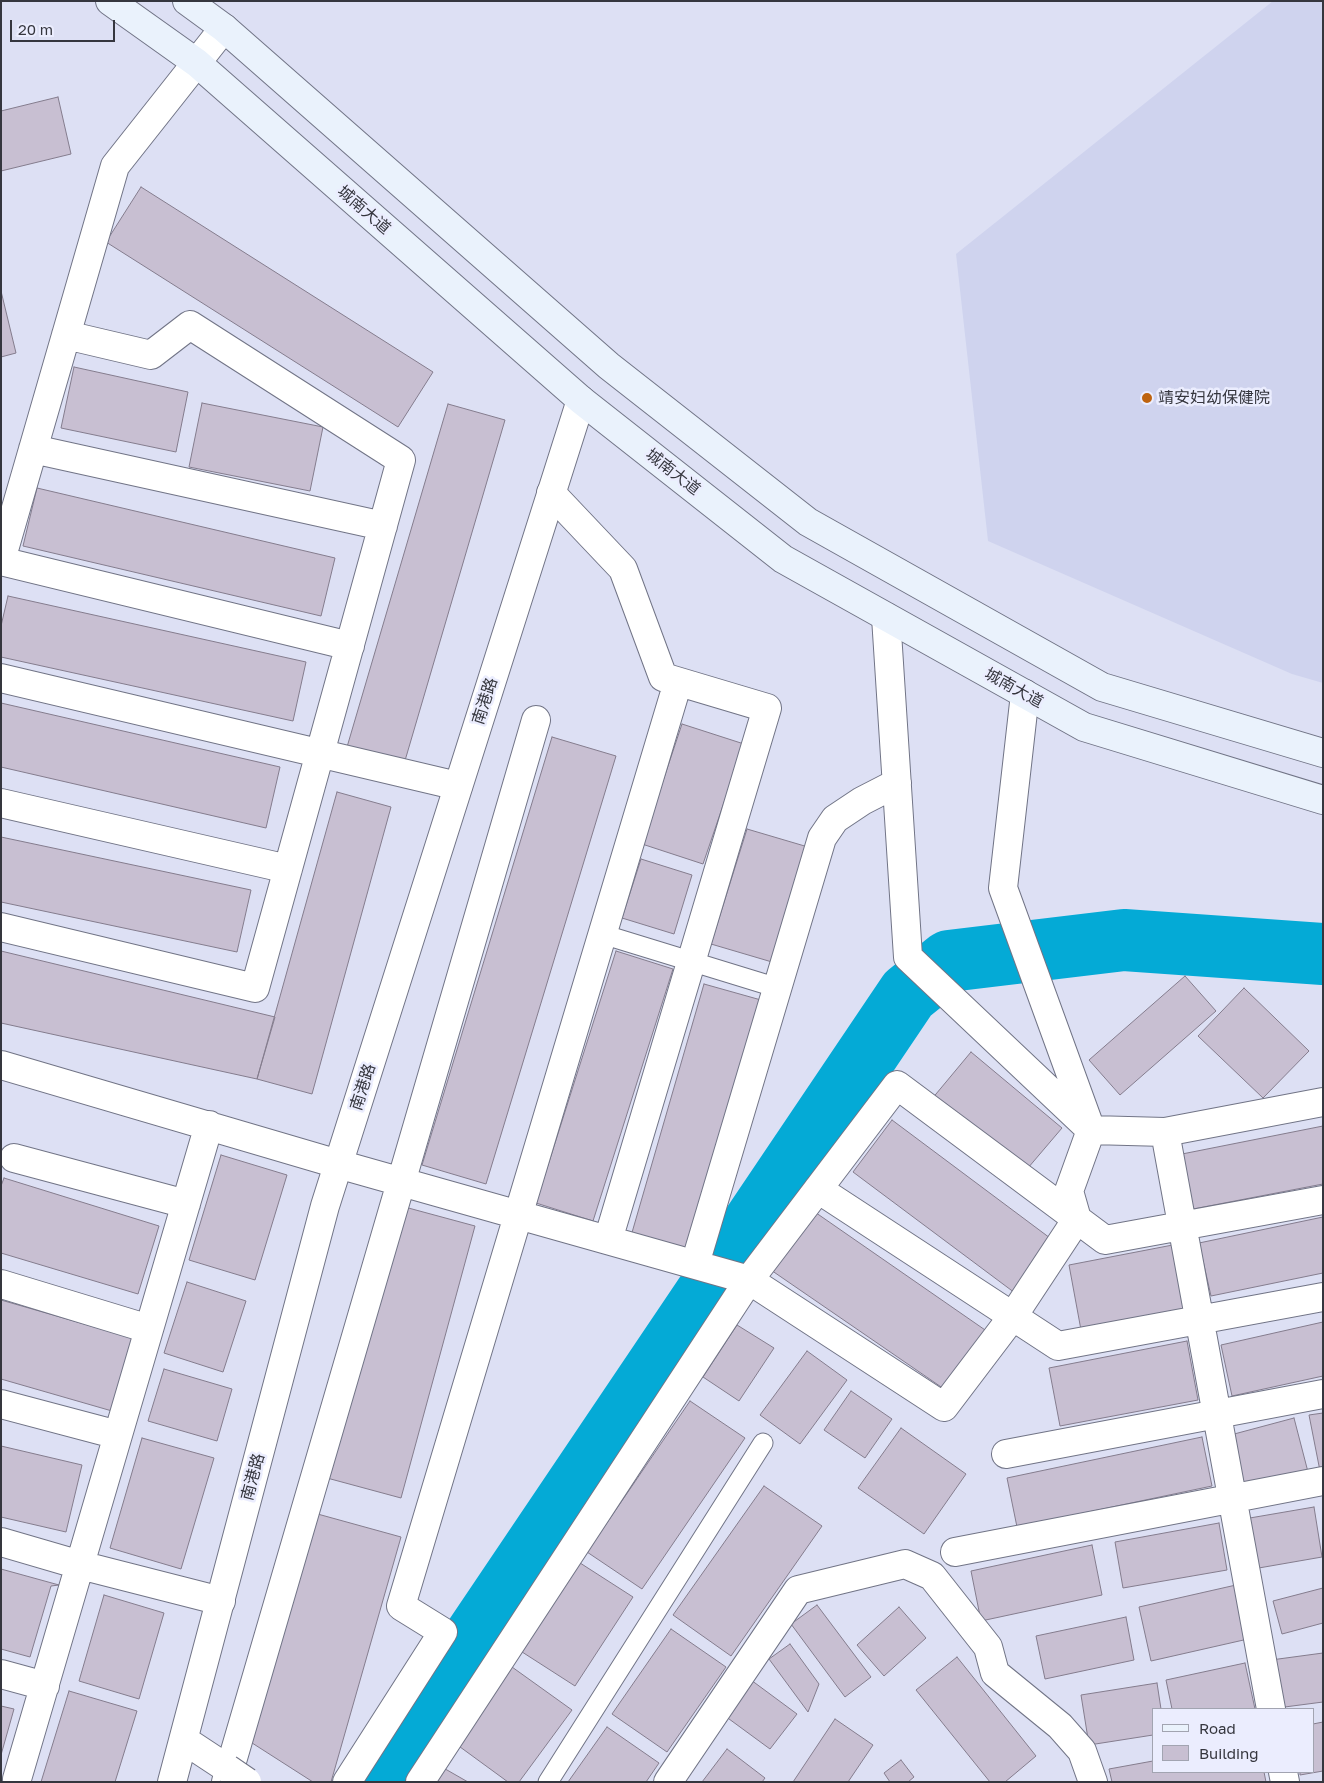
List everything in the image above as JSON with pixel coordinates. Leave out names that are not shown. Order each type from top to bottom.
[{"type":"main road","name":"城南大道","points":[[110,1],[197,63],[580,400],[783,559],[1084,727],[1323,800]]},
{"type":"main road","points":[[187,1],[224,28],[609,366],[808,522],[1102,687],[1323,753]]},
{"type":"street","points":[[224,28],[115,166],[1,561],[350,646]]},
{"type":"street","points":[[1,927],[255,988],[401,460],[190,325],[151,356],[66,335]]},
{"type":"street","name":"南港路","points":[[172,1782],[325,1206],[580,400]]},
{"type":"street","points":[[33,450],[383,526]]},
{"type":"street","points":[[551,493],[623,569],[662,677],[768,708],[608,1240]]},
{"type":"street","points":[[886,617],[908,957],[1091,1130],[1165,1132],[1323,1102]]},
{"type":"street","points":[[1,678],[458,786]]},
{"type":"street","points":[[347,1782],[443,1632],[401,1606],[678,682]]},
{"type":"street","points":[[1,1065],[338,1164],[749,1280],[944,1407],[1013,1316],[1077,1219],[1069,1191],[1091,1130],[1003,888],[1025,694]]},
{"type":"street","points":[[184,1740],[233,1778],[401,1181],[536,720]]},
{"type":"street","points":[[695,1264],[822,838],[835,819],[862,801],[897,782]]},
{"type":"street","points":[[1,803],[288,868]]},
{"type":"street","points":[[420,1782],[749,1280],[897,1085],[1105,1240],[1323,1200]]},
{"type":"street","points":[[17,1779],[209,1125]]},
{"type":"street","points":[[1165,1132],[1271,1708]]},
{"type":"street","points":[[14,1158],[186,1204]]},
{"type":"street","points":[[818,1189],[1058,1346],[1323,1297]]},
{"type":"street","points":[[1,1284],[149,1329]]},
{"type":"street","points":[[1006,1454],[1323,1394]]},
{"type":"street","points":[[1,1404],[118,1435]]},
{"type":"street","points":[[955,1552],[1323,1480]]},
{"type":"street","points":[[1,1542],[80,1565],[221,1601]]},
{"type":"street","points":[[668,1782],[798,1590],[905,1564],[932,1576],[988,1647],[995,1672],[1060,1726],[1082,1751],[1093,1782]]},
{"type":"street","points":[[1,1674],[45,1686]]},
{"type":"lane","points":[[602,934],[778,988]]},
{"type":"lane","points":[[548,1782],[763,1443]]},
{"type":"shaded area","name":"靖安妇幼保健院","points":[[1273,1],[1323,1],[1323,683],[1292,674],[988,541],[956,254]]},
{"type":"building","points":[[58,97],[71,154],[1,171],[1,111]]},
{"type":"building","points":[[141,187],[433,372],[398,427],[106,242]]},
{"type":"building","points":[[1,291],[16,353],[1,357]]},
{"type":"building","points":[[74,367],[188,392],[176,452],[61,428]]},
{"type":"building","points":[[202,403],[323,427],[310,491],[189,467]]},
{"type":"building","points":[[448,404],[505,420],[404,764],[347,747]]},
{"type":"building","points":[[37,488],[335,558],[321,616],[23,546]]},
{"type":"building","points":[[8,596],[306,662],[293,721],[1,657],[1,626]]},
{"type":"building","points":[[1,703],[280,767],[266,828],[1,767]]},
{"type":"building","points":[[682,724],[744,744],[703,864],[642,844]]},
{"type":"building","points":[[552,737],[616,756],[486,1184],[422,1165]]},
{"type":"building","points":[[337,792],[391,807],[312,1094],[257,1079]]},
{"type":"building","points":[[747,829],[808,847],[772,962],[711,944]]},
{"type":"building","points":[[1,837],[251,890],[237,952],[1,902]]},
{"type":"building","points":[[641,859],[692,875],[674,934],[622,918]]},
{"type":"building","points":[[1,951],[275,1017],[257,1079],[1,1023]]},
{"type":"building","points":[[616,951],[673,969],[593,1221],[536,1203]]},
{"type":"building","points":[[1185,976],[1216,1011],[1120,1095],[1089,1060]]},
{"type":"building","points":[[704,984],[761,1000],[688,1253],[631,1236]]},
{"type":"building","points":[[1244,988],[1309,1051],[1263,1098],[1198,1036]]},
{"type":"building","points":[[971,1052],[1062,1128],[1022,1175],[931,1100]]},
{"type":"building","points":[[892,1120],[1054,1241],[1015,1293],[853,1172]]},
{"type":"building","points":[[1323,1126],[1323,1184],[1188,1210],[1177,1155]]},
{"type":"building","points":[[221,1155],[287,1175],[255,1280],[189,1260]]},
{"type":"building","points":[[4,1178],[159,1226],[138,1294],[1,1253],[1,1186]]},
{"type":"building","points":[[401,1206],[475,1226],[401,1498],[327,1478]]},
{"type":"building","points":[[809,1208],[988,1332],[947,1391],[768,1268]]},
{"type":"building","points":[[1323,1217],[1323,1273],[1211,1296],[1199,1243]]},
{"type":"building","points":[[1183,1243],[1196,1308],[1081,1330],[1069,1265]]},
{"type":"building","points":[[187,1282],[246,1301],[223,1372],[164,1353]]},
{"type":"building","points":[[1,1300],[133,1338],[112,1411],[1,1379]]},
{"type":"building","points":[[1323,1322],[1323,1376],[1232,1396],[1221,1345]]},
{"type":"building","points":[[737,1325],[774,1348],[739,1401],[703,1377]]},
{"type":"building","points":[[1187,1341],[1198,1400],[1060,1426],[1049,1368]]},
{"type":"building","points":[[807,1351],[847,1380],[800,1444],[760,1415]]},
{"type":"building","points":[[164,1369],[232,1389],[217,1441],[148,1421]]},
{"type":"building","points":[[851,1391],[892,1419],[865,1458],[824,1430]]},
{"type":"building","points":[[690,1401],[745,1438],[642,1589],[587,1552]]},
{"type":"building","points":[[1323,1413],[1323,1471],[1320,1471],[1309,1415]]},
{"type":"building","points":[[1294,1418],[1308,1472],[1236,1491],[1223,1437]]},
{"type":"building","points":[[901,1428],[966,1474],[924,1534],[858,1488]]},
{"type":"building","points":[[1202,1437],[1212,1486],[1017,1527],[1007,1478]]},
{"type":"building","points":[[142,1438],[214,1458],[181,1569],[110,1548]]},
{"type":"building","points":[[1,1446],[82,1465],[66,1532],[1,1517]]},
{"type":"building","points":[[764,1486],[822,1526],[731,1656],[673,1615]]},
{"type":"building","points":[[1314,1507],[1322,1557],[1253,1569],[1244,1519]]},
{"type":"building","points":[[314,1513],[401,1537],[331,1782],[313,1782],[249,1741]]},
{"type":"building","points":[[1219,1523],[1227,1570],[1123,1588],[1115,1542]]},
{"type":"building","points":[[1092,1545],[1102,1595],[981,1621],[971,1571]]},
{"type":"building","points":[[577,1561],[633,1597],[575,1686],[519,1650]]},
{"type":"building","points":[[1,1569],[59,1585],[51,1586],[30,1657],[1,1649]]},
{"type":"building","points":[[1236,1585],[1248,1639],[1151,1661],[1139,1607]]},
{"type":"building","points":[[1323,1588],[1323,1623],[1282,1634],[1273,1601]]},
{"type":"building","points":[[104,1595],[164,1613],[139,1699],[79,1681]]},
{"type":"building","points":[[817,1605],[871,1677],[845,1697],[791,1624]]},
{"type":"building","points":[[899,1607],[926,1638],[884,1676],[857,1645]]},
{"type":"building","points":[[1126,1617],[1134,1660],[1045,1679],[1036,1636]]},
{"type":"building","points":[[671,1629],[726,1667],[667,1752],[612,1714]]},
{"type":"building","points":[[790,1644],[819,1684],[808,1712],[769,1659]]},
{"type":"building","points":[[1323,1653],[1323,1702],[1277,1708],[1271,1660]]},
{"type":"building","points":[[957,1657],[1036,1756],[1005,1782],[990,1782],[916,1690]]},
{"type":"building","points":[[1245,1663],[1255,1708],[1172,1708],[1166,1680]]},
{"type":"building","points":[[512,1667],[572,1710],[519,1782],[508,1782],[456,1744]]},
{"type":"building","points":[[751,1680],[797,1714],[770,1749],[725,1716]]},
{"type":"building","points":[[1157,1683],[1161,1708],[1152,1708],[1152,1735],[1089,1745],[1081,1695]]},
{"type":"building","points":[[69,1691],[137,1711],[115,1782],[41,1782]]},
{"type":"building","points":[[1,1706],[14,1709],[1,1755]]},
{"type":"building","points":[[835,1719],[873,1745],[848,1782],[793,1782]]},
{"type":"building","points":[[1323,1722],[1323,1771],[1314,1773],[1314,1724]]},
{"type":"building","points":[[607,1727],[659,1763],[646,1782],[568,1782]]},
{"type":"building","points":[[727,1749],[765,1778],[762,1782],[702,1782]]},
{"type":"building","points":[[901,1760],[914,1777],[908,1782],[890,1782],[884,1773]]},
{"type":"building","points":[[1152,1761],[1152,1773],[1264,1773],[1266,1782],[1112,1782],[1109,1769]]},
{"type":"building","points":[[440,1766],[468,1782],[431,1782]]},
{"type":"waterway","points":[[377,1782],[908,994],[949,961],[1124,940],[1323,954]]},
{"type":"place","name":"靖安妇幼保健院","points":[[1147,398]]}]
